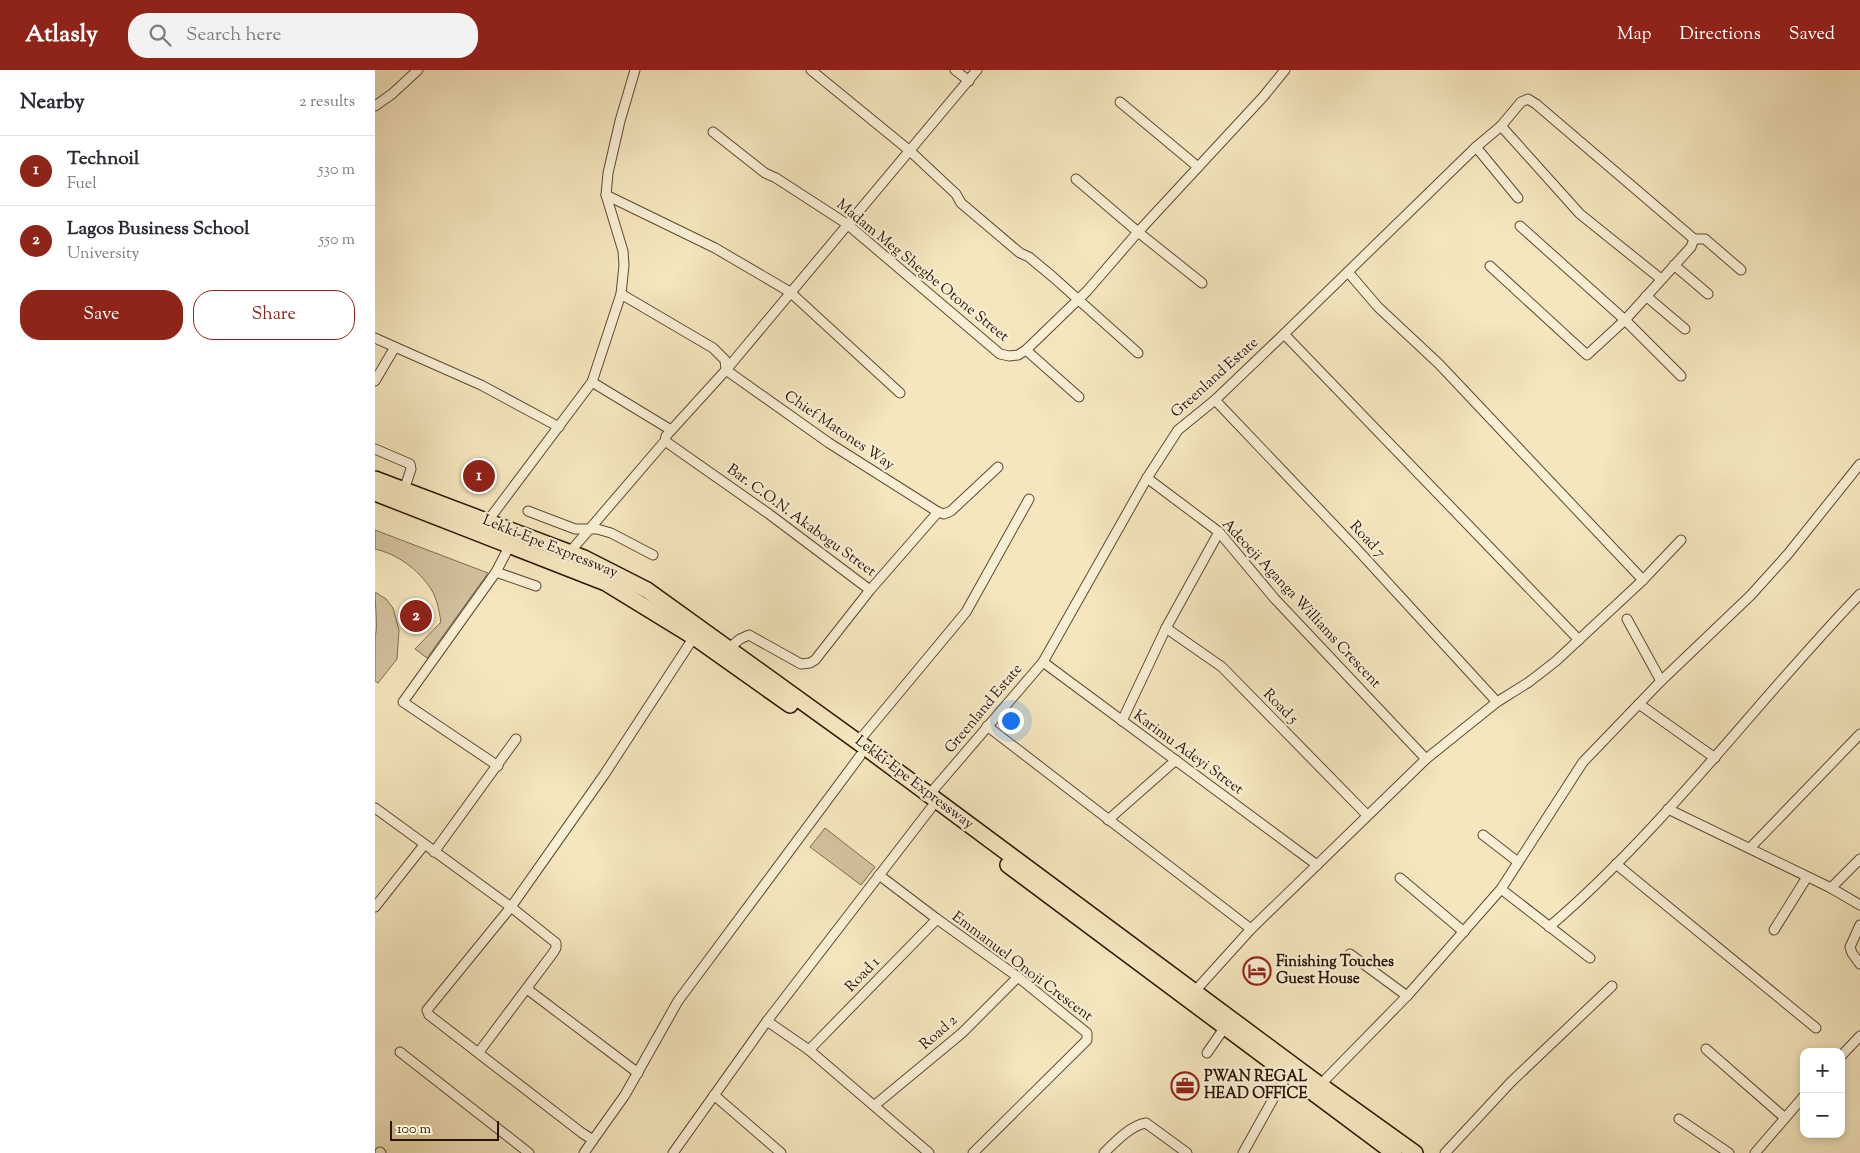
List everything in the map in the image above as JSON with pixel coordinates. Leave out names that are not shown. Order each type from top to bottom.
[{"type":"highway","name":"Lekki-Epe Expressway","points":[[375,479],[569,553],[605,568],[647,590],[729,648],[930,802],[1195,991],[1320,1085],[1415,1153]]},
{"type":"highway","name":"Lekki-Epe Expressway","points":[[375,493],[606,583],[694,637],[859,749]]},
{"type":"highway","name":"Lekki-Epe Expressway","points":[[1015,864],[1225,1027],[1394,1153]]},
{"type":"street","points":[[375,106],[392,94],[418,70]]},
{"type":"street","points":[[487,522],[592,382],[621,294],[624,265],[623,251],[606,195],[608,173],[620,121],[635,70]]},
{"type":"street","points":[[811,70],[911,151],[956,194],[961,203],[1079,299],[1138,353]]},
{"type":"street","points":[[955,70],[969,81]]},
{"type":"street","points":[[569,553],[665,441],[666,436],[671,430],[726,370],[847,224],[911,151],[977,70]]},
{"type":"street","points":[[1079,397],[1022,352],[1094,284],[1138,232],[1285,70]]},
{"type":"street","name":"Greenland Estate","points":[[673,1153],[767,1021],[879,875],[930,802],[987,726],[1043,662],[1147,478],[1178,430],[1215,400],[1476,147],[1501,126],[1521,102],[1528,99],[1536,104],[1694,239]]},
{"type":"street","points":[[1120,102],[1198,167]]},
{"type":"street","points":[[1501,126],[1580,214],[1661,279]]},
{"type":"street","name":"Madam Meg Shegbe Otone Street","points":[[713,132],[765,173],[776,178],[847,224],[1000,354],[1009,356],[1022,352]]},
{"type":"street","points":[[1476,147],[1518,198]]},
{"type":"street","points":[[1076,178],[1138,232],[1202,283]]},
{"type":"street","points":[[606,195],[715,248],[790,292],[900,393]]},
{"type":"street","points":[[1520,226],[1625,320],[1681,376]]},
{"type":"street","points":[[1490,266],[1587,355],[1625,320],[1691,247],[1694,239],[1705,239],[1741,270]]},
{"type":"street","points":[[1674,265],[1707,294]]},
{"type":"street","points":[[1348,272],[1378,307],[1439,364],[1643,580]]},
{"type":"street","points":[[621,294],[721,354],[725,360],[726,370]]},
{"type":"street","points":[[1646,296],[1685,329]]},
{"type":"street","points":[[1284,334],[1579,640]]},
{"type":"street","points":[[375,338],[481,385],[559,426]]},
{"type":"street","points":[[375,381],[395,347]]},
{"type":"street","name":"Chief Matones Way","points":[[726,370],[829,444],[938,512]]},
{"type":"street","points":[[592,382],[671,430]]},
{"type":"street","name":"Road 7","points":[[1215,400],[1354,546],[1497,702]]},
{"type":"street","name":"Bar. C.O.N. Akabogu Street","points":[[665,441],[769,514],[870,590],[938,512],[944,514],[951,511],[998,467]]},
{"type":"street","points":[[375,449],[410,464],[411,468],[404,490]]},
{"type":"street","points":[[1320,1085],[1407,996],[1501,889],[1583,762],[1661,681],[1751,595],[1788,554],[1860,464]]},
{"type":"street","name":"Adeoeji Aganga Williams Crescent","points":[[1147,478],[1219,532],[1275,599],[1426,759]]},
{"type":"street","points":[[584,1153],[625,1095],[678,1001],[859,749],[966,612],[1029,500]]},
{"type":"street","points":[[528,512],[575,529],[590,529],[617,536],[653,555]]},
{"type":"street","points":[[1122,721],[1166,628],[1219,532]]},
{"type":"street","points":[[1195,991],[1251,929],[1426,759],[1497,702],[1529,682],[1579,640],[1643,580],[1681,540]]},
{"type":"street","points":[[497,766],[403,702],[496,572],[510,545]]},
{"type":"street","points":[[496,572],[536,586]]},
{"type":"street","points":[[729,648],[740,639],[749,635],[801,664],[810,663],[821,653],[870,590]]},
{"type":"street","points":[[1549,927],[1616,864],[1668,809],[1715,758],[1814,641],[1860,594]]},
{"type":"street","points":[[1627,620],[1661,681]]},
{"type":"street","name":"Road 5","points":[[1166,628],[1222,667],[1367,815]]},
{"type":"street","points":[[593,1140],[556,1114],[479,1052],[429,1015],[427,1010],[511,907],[604,775],[694,637]]},
{"type":"street","name":"Karimu Adeyi Street","points":[[1043,662],[1317,865]]},
{"type":"street","points":[[1639,704],[1715,758]]},
{"type":"street","points":[[987,726],[1251,929]]},
{"type":"street","points":[[1750,848],[1860,734]]},
{"type":"street","points":[[434,852],[517,739]]},
{"type":"street","points":[[1108,820],[1176,760]]},
{"type":"street","points":[[375,808],[511,907],[556,943],[553,953],[479,1052]]},
{"type":"street","points":[[1668,809],[1831,888],[1860,905]]},
{"type":"street","points":[[1483,836],[1518,862]]},
{"type":"street","points":[[375,907],[424,845]]},
{"type":"street","points":[[1831,888],[1860,859]]},
{"type":"street","points":[[1616,864],[1816,1028]]},
{"type":"street","name":"Emmanuel Onoji Crescent","points":[[879,875],[1017,977],[1086,1031],[1087,1040],[973,1153]]},
{"type":"street","points":[[1775,930],[1807,877]]},
{"type":"street","points":[[1400,878],[1464,932]]},
{"type":"street","points":[[1501,889],[1591,958]]},
{"type":"street","name":"Road 1","points":[[809,1050],[937,919]]},
{"type":"street","points":[[1860,925],[1850,947],[1852,954],[1860,964]]},
{"type":"street","points":[[1350,954],[1407,996]]},
{"type":"street","name":"Road 2","points":[[875,1105],[962,1033],[1017,977]]},
{"type":"street","points":[[1445,1153],[1511,1082],[1612,986]]},
{"type":"street","points":[[527,989],[637,1073]]},
{"type":"street","points":[[767,1021],[809,1050],[929,1153]]},
{"type":"street","points":[[1207,1053],[1225,1027]]},
{"type":"street","points":[[1845,1052],[1860,1036]]},
{"type":"street","points":[[1706,1049],[1785,1118]]},
{"type":"street","points":[[400,1052],[529,1153]]},
{"type":"street","points":[[1243,1153],[1287,1074]]},
{"type":"street","points":[[713,1095],[781,1153]]},
{"type":"street","points":[[1755,1153],[1800,1101]]},
{"type":"street","points":[[1679,1119],[1729,1153]]},
{"type":"street","points":[[1104,1153],[1129,1132],[1146,1123],[1187,1153]]},
{"type":"shaded area","points":[[375,530],[488,573],[427,658],[415,649],[441,622],[435,596],[420,575],[406,563],[375,549]]},
{"type":"shaded area","points":[[375,592],[386,599],[393,608],[399,630],[397,659],[378,683],[375,681]]},
{"type":"shaded area","points":[[825,828],[875,867],[861,885],[810,847]]},
{"type":"place","name":"Technoil","points":[[479,476]]},
{"type":"place","name":"Lagos Business School","points":[[416,616]]},
{"type":"place","name":"Finishing Touches Guest House","points":[[1257,971]]},
{"type":"place","name":"PWAN REGAL HEAD OFFICE","points":[[1185,1086]]}]
